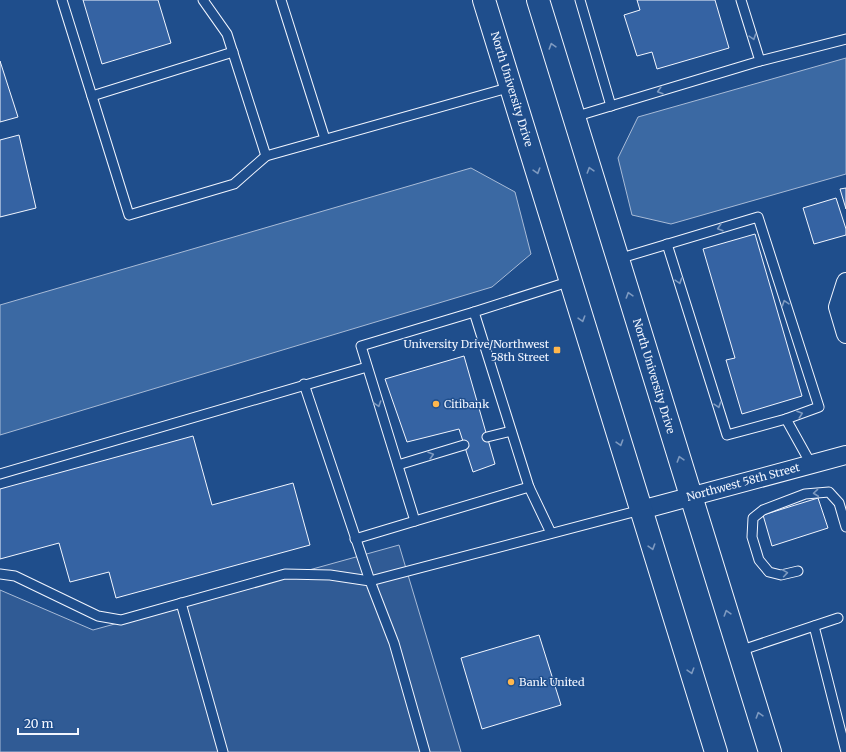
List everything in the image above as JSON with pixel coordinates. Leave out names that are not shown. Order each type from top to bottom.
[{"type":"main road","name":"North University Drive","points":[[484,0],[716,752]]},
{"type":"main road","name":"North University Drive","points":[[538,0],[770,752]]},
{"type":"main road","points":[[707,722],[722,752]]},
{"type":"street","points":[[846,282],[838,307],[846,334]]},
{"type":"street","name":"Northwest 58th Street","points":[[641,510],[846,455]]},
{"type":"lane","points":[[62,0],[129,215],[234,184],[266,156],[511,87]]},
{"type":"lane","points":[[203,0],[227,34],[266,156]]},
{"type":"lane","points":[[281,0],[325,139]]},
{"type":"lane","points":[[580,0],[611,106]]},
{"type":"lane","points":[[741,0],[760,61]]},
{"type":"lane","points":[[574,116],[760,61],[846,39]]},
{"type":"lane","points":[[92,96],[233,52]]},
{"type":"lane","points":[[618,259],[667,244],[758,217],[819,408],[786,419],[727,435],[667,244]]},
{"type":"lane","points":[[415,521],[361,346],[571,281]]},
{"type":"lane","points":[[474,312],[529,487],[551,533]]},
{"type":"lane","points":[[0,474],[367,366]]},
{"type":"lane","points":[[304,384],[355,539],[394,644],[425,752]]},
{"type":"lane","points":[[786,419],[811,464]]},
{"type":"lane","points":[[487,438],[511,430]]},
{"type":"lane","points":[[398,465],[464,445]]},
{"type":"lane","points":[[355,539],[529,487]]},
{"type":"lane","points":[[798,571],[781,575],[769,572],[759,560],[752,537],[753,518],[763,510],[805,494],[829,492],[839,503],[846,527]]},
{"type":"lane","points":[[0,574],[15,576],[98,616],[121,620],[285,574],[330,575],[370,581],[641,510]]},
{"type":"lane","points":[[181,603],[223,752]]},
{"type":"lane","points":[[739,651],[838,618]]},
{"type":"lane","points":[[814,626],[846,752]]},
{"type":"shaded area","points":[[846,58],[846,174],[671,224],[632,215],[618,158],[638,117]]},
{"type":"shaded area","points":[[471,168],[515,192],[531,254],[492,287],[0,435],[0,305]]},
{"type":"shaded area","points":[[399,545],[461,752],[0,752],[0,590],[93,630]]},
{"type":"building","points":[[83,0],[158,0],[171,43],[102,64]]},
{"type":"building","points":[[637,0],[715,0],[729,48],[657,69],[652,52],[637,56],[624,15],[640,10]]},
{"type":"building","points":[[0,61],[18,117],[0,122]]},
{"type":"building","points":[[19,135],[36,208],[0,217],[0,140]]},
{"type":"building","points":[[846,188],[846,209],[840,189]]},
{"type":"building","points":[[836,198],[846,229],[846,235],[814,244],[803,208]]},
{"type":"building","points":[[755,234],[802,396],[742,414],[726,360],[735,358],[703,249]]},
{"type":"building","name":"Citibank","points":[[464,356],[495,464],[473,472],[459,429],[407,442],[385,379]]},
{"type":"building","points":[[193,436],[212,505],[293,483],[310,545],[116,598],[109,572],[70,582],[59,543],[0,559],[0,489]]},
{"type":"building","points":[[818,498],[828,528],[772,546],[763,515]]},
{"type":"building","name":"Bank United","points":[[539,635],[561,705],[482,729],[461,658]]},
{"type":"place","name":"University Drive/Northwest 58th Street","points":[[557,350]]},
{"type":"place","name":"Citibank","points":[[436,404]]},
{"type":"place","name":"Bank United","points":[[511,682]]}]
